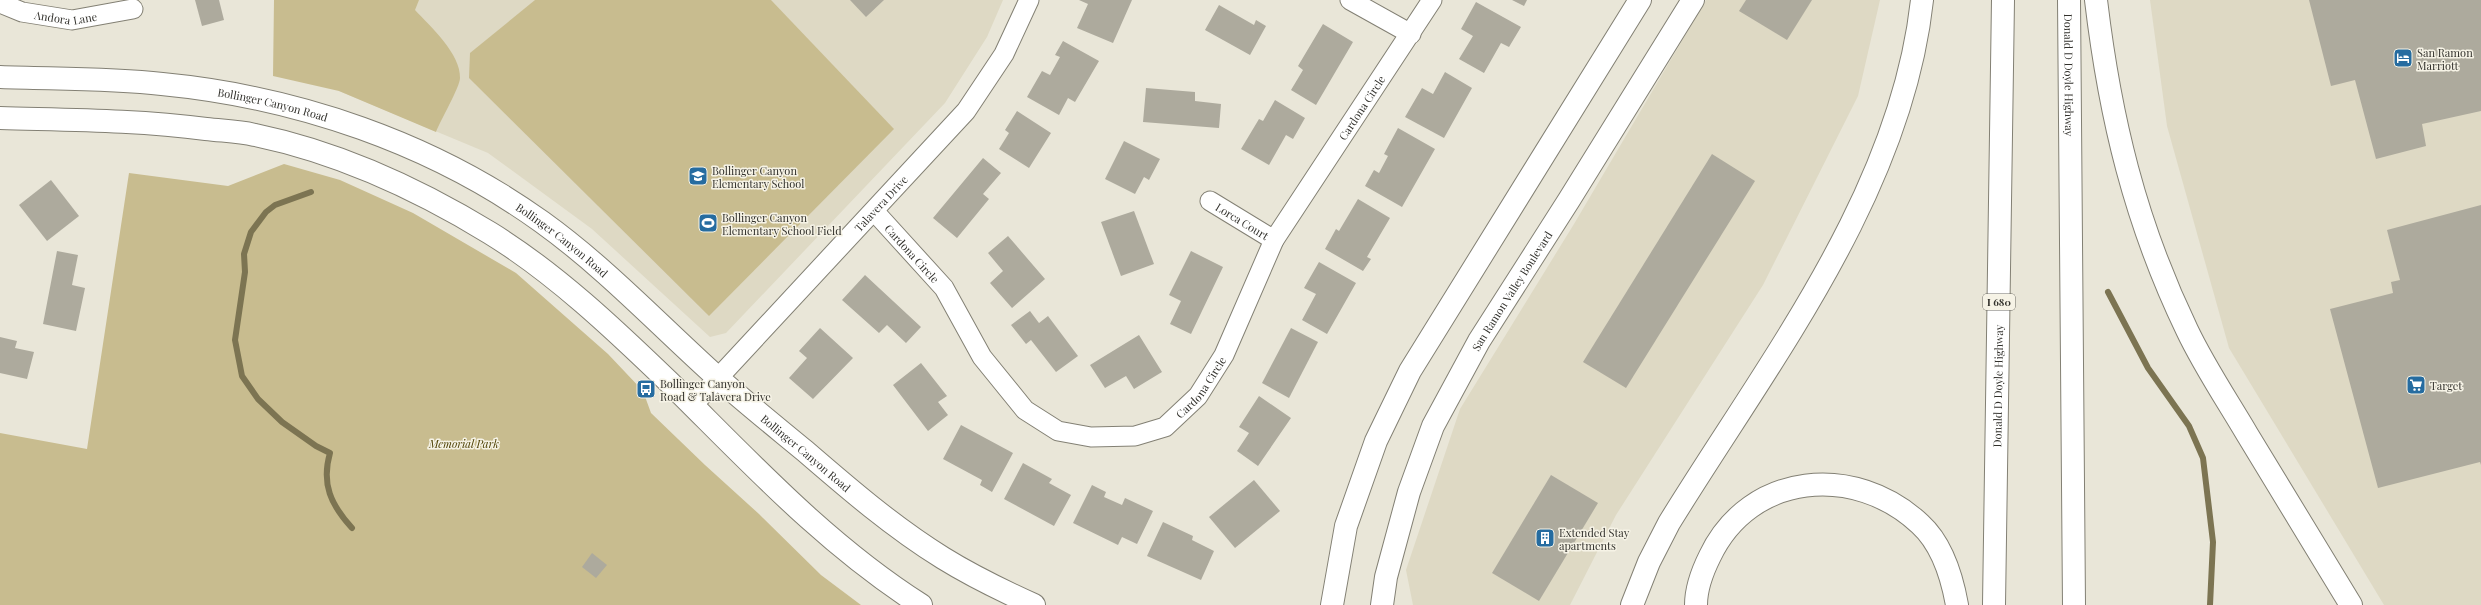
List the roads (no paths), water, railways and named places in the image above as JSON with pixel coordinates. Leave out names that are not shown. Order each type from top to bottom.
[{"type":"main road","points":[[1332,605],[1346,526],[1376,441],[1410,371],[1640,0]]},
{"type":"main road","name":"San Ramon Valley Boulevard","points":[[1382,605],[1386,577],[1410,492],[1436,420],[1479,341],[1569,200],[1693,0]]},
{"type":"main road","points":[[1632,605],[1648,562],[1668,523],[1812,297],[1839,249],[1881,156],[1897,109],[1910,63],[1922,0]]},
{"type":"main road","name":"Donald D Doyle Highway","points":[[1994,605],[2003,0]]},
{"type":"main road","name":"Donald D Doyle Highway","points":[[2069,0],[2074,605]]},
{"type":"main road","points":[[2096,0],[2102,54],[2126,172],[2144,226],[2164,278],[2187,331],[2219,387],[2351,605]]},
{"type":"main road","name":"Bollinger Canyon Road","points":[[0,77],[161,84],[245,96],[363,128],[441,162],[493,190],[544,223],[636,300],[718,378],[836,479],[896,527],[990,585],[1034,605]]},
{"type":"main road","points":[[0,118],[169,124],[254,135],[338,158],[424,198],[490,233],[556,281],[604,322],[792,504],[867,568],[921,605]]},
{"type":"main road","points":[[1696,605],[1704,569],[1718,540],[1739,516],[1764,498],[1789,489],[1830,483],[1865,490],[1894,503],[1921,525],[1942,554],[1954,584],[1957,605]]},
{"type":"main road","points":[[1386,577],[1392,605]]},
{"type":"street","name":"Talavera Drive","points":[[692,406],[966,111],[1004,54],[1029,0]]},
{"type":"street","points":[[1350,0],[1411,34]]},
{"type":"street","name":"Cardona Circle","points":[[874,211],[944,288],[982,357],[1025,410],[1058,431],[1091,437],[1135,436],[1165,427],[1198,396],[1224,355],[1274,240],[1432,0]]},
{"type":"street","name":"Andora Lane","points":[[0,3],[22,12],[72,20],[133,9]]},
{"type":"street","name":"Lorca Court","points":[[1210,201],[1274,240]]},
{"type":"waterway","points":[[311,192],[275,205],[266,212],[251,232],[244,254],[245,272],[235,340],[242,376],[258,399],[282,422],[316,446],[330,453],[327,484],[333,502],[338,511],[352,528]]},
{"type":"waterway","points":[[2108,292],[2148,368],[2189,426],[2203,458],[2213,542],[2210,605]]},
{"type":"place","name":"San Ramon Marriott","points":[[2403,58]]},
{"type":"place","name":"Bollinger Canyon Elementary School","points":[[698,176]]},
{"type":"place","name":"Bollinger Canyon Elementary School Field","points":[[708,223]]},
{"type":"place","name":"Target","points":[[2416,385]]},
{"type":"place","name":"Bollinger Canyon Road & Talavera Drive","points":[[646,389]]},
{"type":"place","name":"Extended Stay apartments","points":[[1545,538]]},
{"type":"park label","name":"Memorial Park","points":[[464,443]]}]
